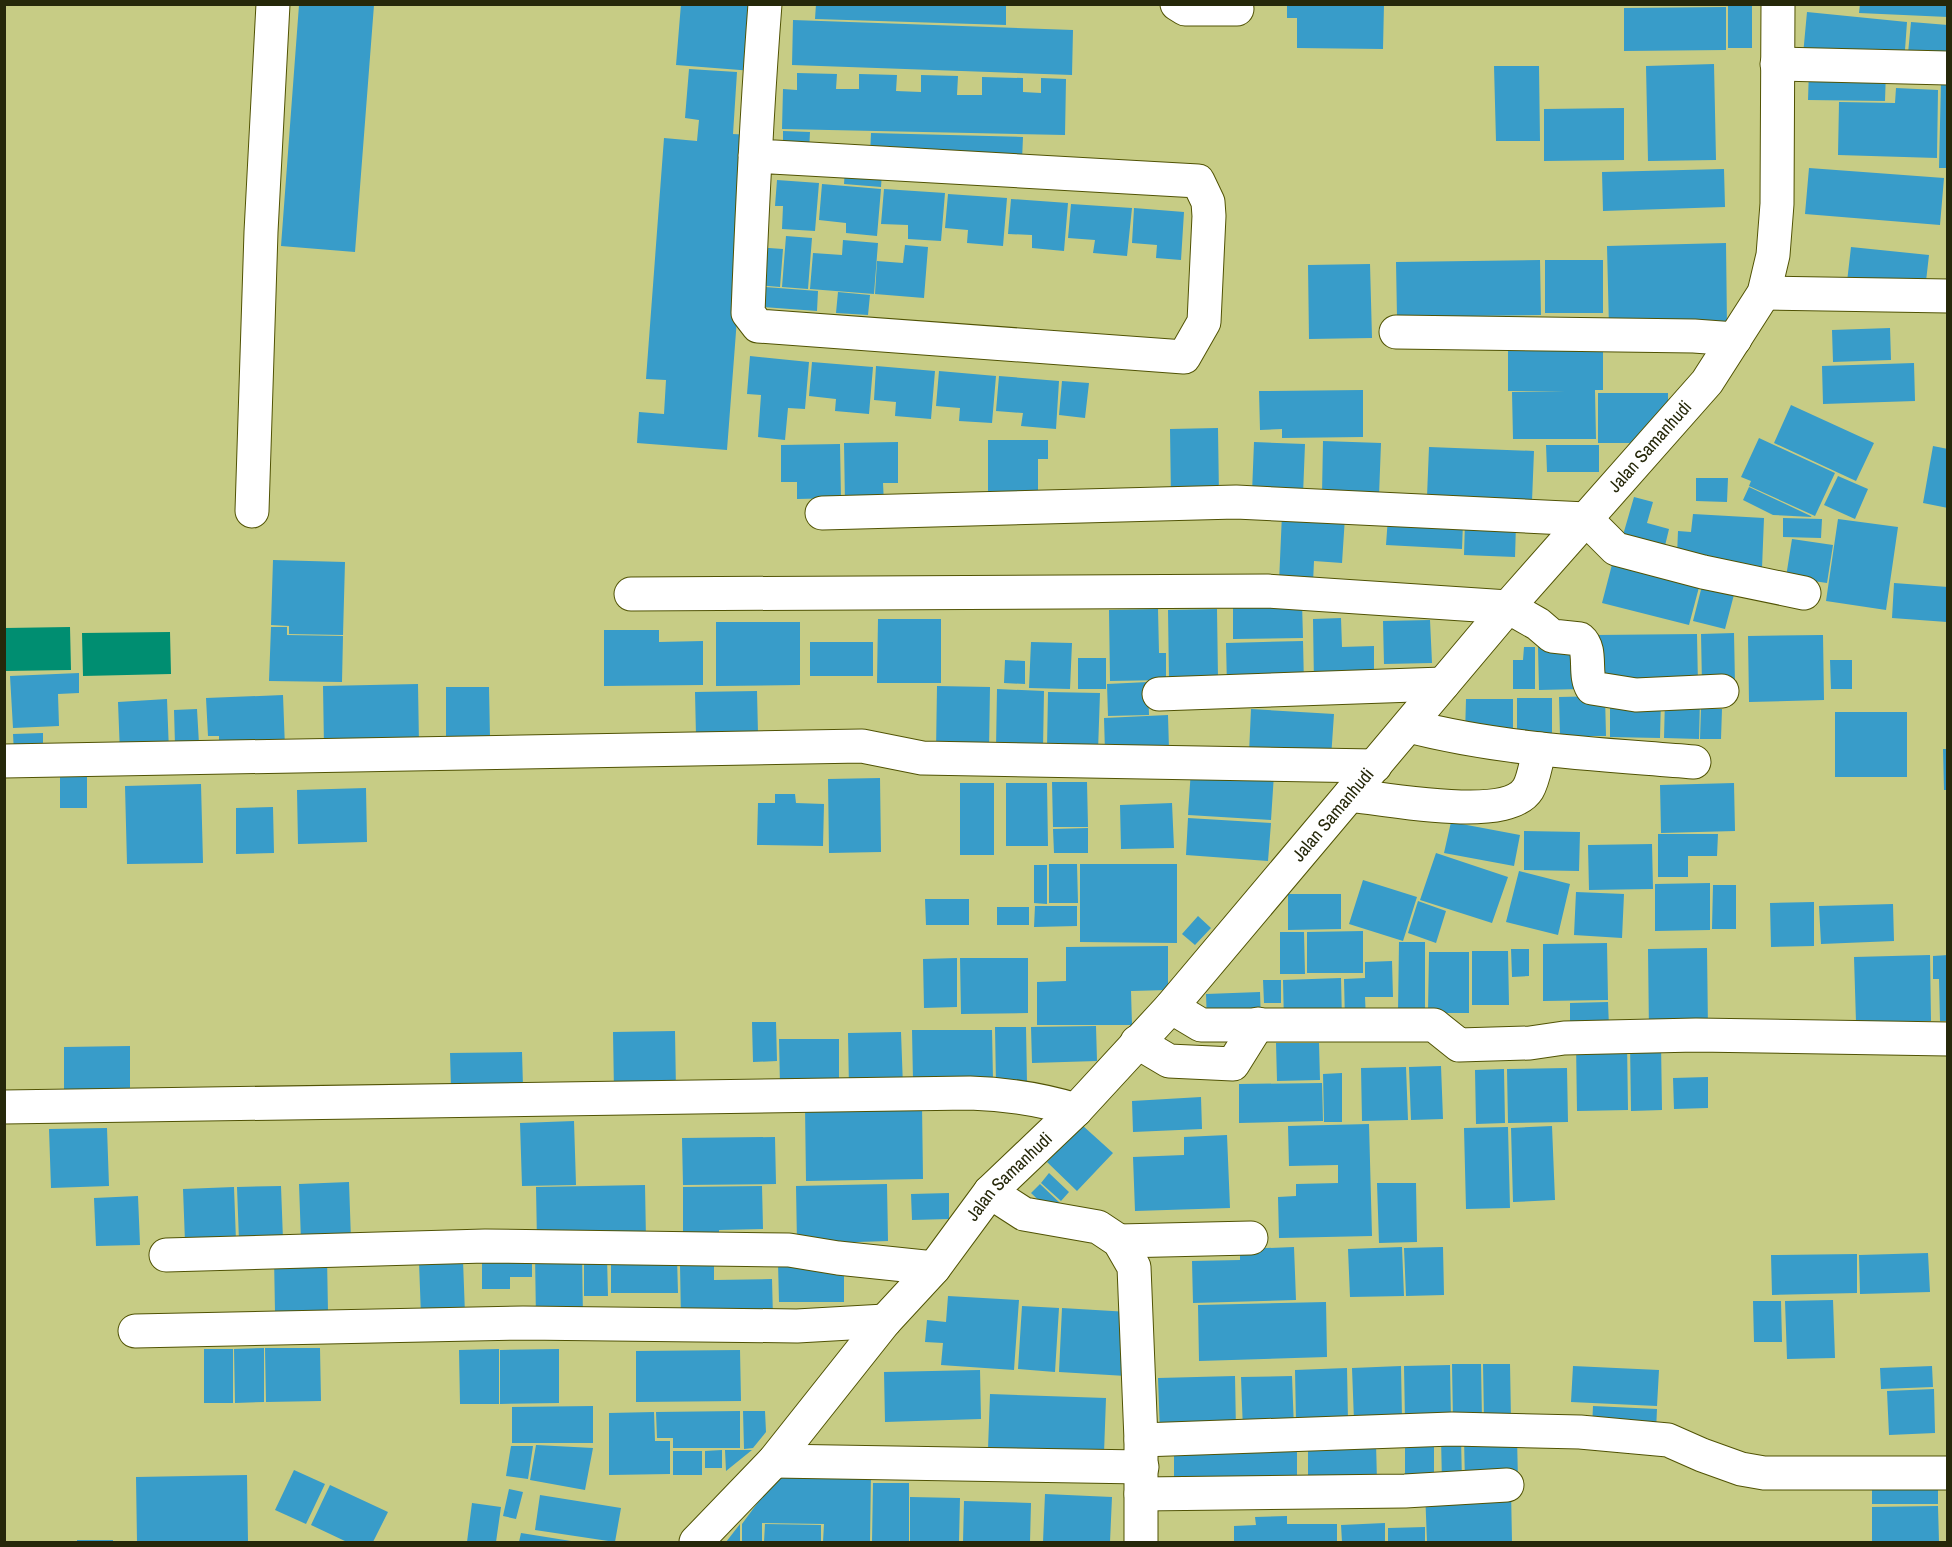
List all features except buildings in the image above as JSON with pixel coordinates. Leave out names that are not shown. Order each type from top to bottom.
[{"type":"street","points":[[252,511],[261,232],[273,4]]},
{"type":"street","points":[[755,156],[1198,181],[1208,202],[1209,216],[1204,322],[1184,357],[758,326],[748,314],[755,156],[765,4]]},
{"type":"street","points":[[1177,4],[1185,9],[1237,9]]},
{"type":"street","name":"Jalan Samanhudi","points":[[696,1542],[774,1461],[885,1321],[934,1268],[990,1192],[1076,1110],[1170,1007],[1508,607],[1707,382],[1764,293],[1773,255],[1777,204],[1778,4]]},
{"type":"street","points":[[1777,64],[1947,68]]},
{"type":"street","points":[[1764,293],[1947,296]]},
{"type":"street","points":[[1396,332],[1694,336],[1736,339]]},
{"type":"street","points":[[822,513],[1236,502],[1586,519],[1616,549],[1703,572],[1804,593]]},
{"type":"street","points":[[631,594],[1267,591],[1508,607],[1538,624],[1552,636],[1584,642],[1587,680],[1592,688],[1636,695],[1722,692]]},
{"type":"street","points":[[1159,694],[1443,684]]},
{"type":"street","points":[[1409,726],[1454,737],[1540,749],[1694,762]]},
{"type":"street","points":[[4,760],[862,746],[922,758],[1375,766]]},
{"type":"street","points":[[1350,795],[1467,807],[1515,801],[1528,789],[1540,749]]},
{"type":"street","points":[[1170,1007],[1202,1025],[1434,1025],[1459,1045],[1530,1043],[1564,1038],[1684,1035],[1947,1039]]},
{"type":"street","points":[[1137,1042],[1170,1061],[1233,1064],[1258,1024]]},
{"type":"street","points":[[4,1107],[970,1093],[1006,1094],[1045,1100],[1076,1110]]},
{"type":"street","points":[[990,1192],[1024,1214],[1098,1227],[1119,1240],[1134,1267],[1142,1467],[1141,1542]]},
{"type":"street","points":[[1119,1240],[1251,1238]]},
{"type":"street","points":[[166,1255],[485,1246],[789,1250],[838,1258],[934,1268]]},
{"type":"street","points":[[135,1331],[523,1323],[797,1326],[885,1321]]},
{"type":"street","points":[[1142,1467],[1452,1429],[1580,1432],[1660,1438],[1741,1469],[1764,1473],[1947,1473]]},
{"type":"street","points":[[774,1461],[1142,1467],[1405,1491],[1507,1485]]},
{"type":"water","points":[[70,627],[71,670],[5,671],[5,628]]},
{"type":"water","points":[[170,632],[171,674],[83,676],[82,633]]}]
